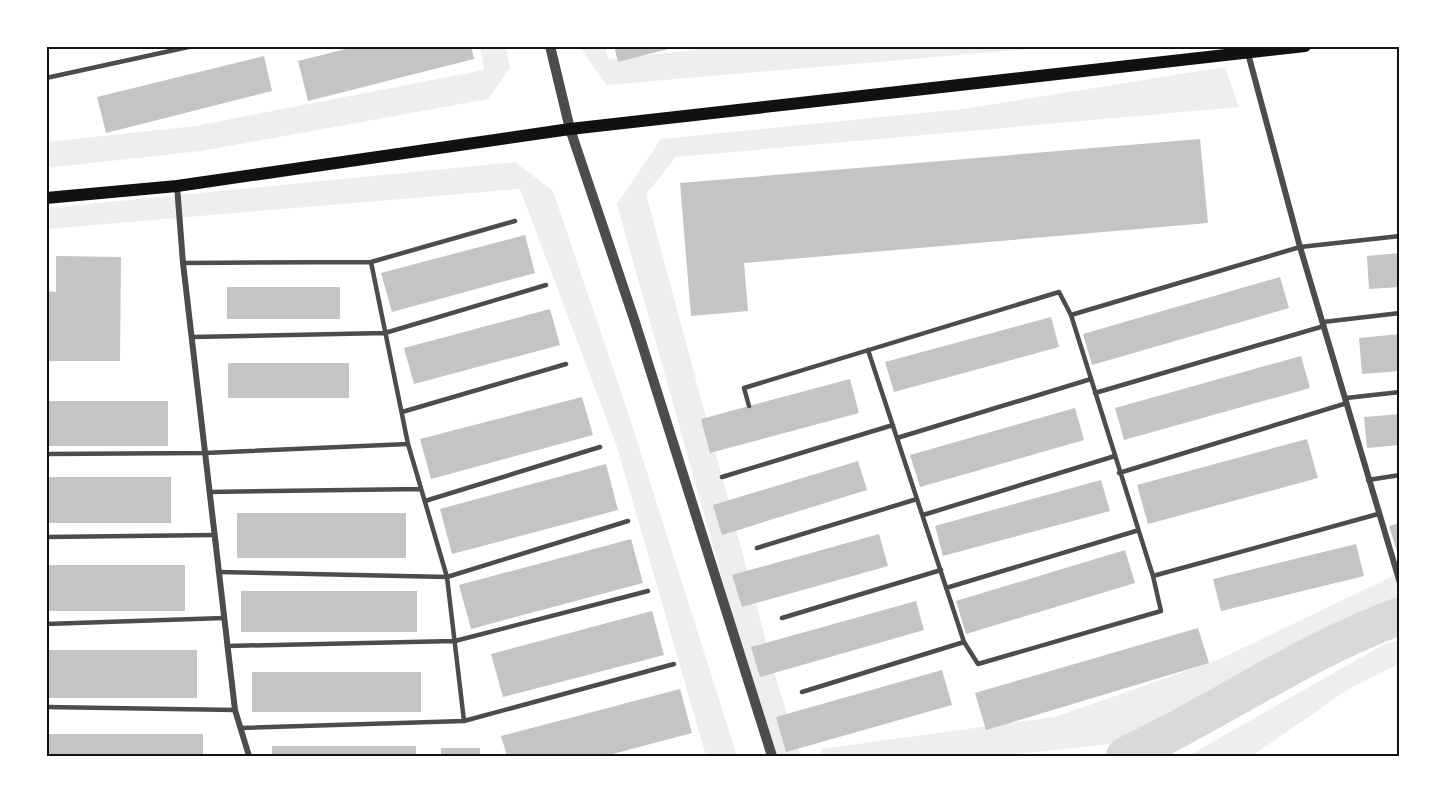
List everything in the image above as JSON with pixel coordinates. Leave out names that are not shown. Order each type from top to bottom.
[{"type":"main road","points":[[46,198],[177,186],[570,129],[1247,49],[1305,46]]},
{"type":"street","points":[[550,46],[570,129],[635,322],[772,756]]},
{"type":"street","points":[[1247,49],[1300,247],[1400,583]]},
{"type":"street","points":[[177,186],[183,263],[235,710],[249,756]]},
{"type":"lane","points":[[46,78],[193,46]]},
{"type":"lane","points":[[183,263],[371,262],[515,221]]},
{"type":"lane","points":[[1071,315],[1300,247],[1400,236]]},
{"type":"lane","points":[[371,262],[408,444],[447,577],[464,721]]},
{"type":"lane","points":[[192,337],[385,333],[546,285]]},
{"type":"lane","points":[[749,406],[744,388],[868,350],[1059,292],[1071,315],[1153,576],[1161,611],[978,664],[964,642],[868,350]]},
{"type":"lane","points":[[1095,393],[1323,324],[1400,313]]},
{"type":"lane","points":[[402,411],[566,364]]},
{"type":"lane","points":[[897,438],[1091,379]]},
{"type":"lane","points":[[1119,473],[1346,401],[1400,392]]},
{"type":"lane","points":[[722,477],[893,426]]},
{"type":"lane","points":[[46,454],[205,453],[408,444]]},
{"type":"lane","points":[[425,501],[600,447]]},
{"type":"lane","points":[[923,515],[1114,456]]},
{"type":"lane","points":[[1368,480],[1400,475]]},
{"type":"lane","points":[[209,492],[421,489]]},
{"type":"lane","points":[[757,548],[917,499]]},
{"type":"lane","points":[[1153,576],[1378,514]]},
{"type":"lane","points":[[219,572],[447,577],[628,520]]},
{"type":"lane","points":[[946,588],[1137,531]]},
{"type":"lane","points":[[46,537],[214,535]]},
{"type":"lane","points":[[782,618],[941,570]]},
{"type":"lane","points":[[227,646],[455,641],[648,591]]},
{"type":"lane","points":[[46,624],[224,618]]},
{"type":"lane","points":[[801,692],[964,642]]},
{"type":"lane","points":[[240,728],[464,721],[674,664]]},
{"type":"lane","points":[[46,707],[235,710]]},
{"type":"shaded area","points":[[733,46],[1054,47],[606,85],[580,47],[605,47],[609,59]]},
{"type":"shaded area","points":[[480,47],[506,47],[510,68],[488,99],[201,151],[47,168],[47,142],[195,126],[484,70]]},
{"type":"shaded area","points":[[1225,67],[1239,107],[676,157],[646,194],[777,682],[801,756],[777,756],[743,653],[617,204],[661,139],[963,109]]},
{"type":"shaded area","points":[[515,162],[553,191],[630,419],[737,756],[706,756],[617,447],[520,189],[47,229],[47,208]]},
{"type":"shaded area","points":[[1399,573],[1399,603],[1377,610],[1155,739],[999,756],[821,756],[821,749],[1055,717],[1220,659]]},
{"type":"shaded area","points":[[1399,640],[1399,664],[1347,690],[1252,756],[1188,756],[1383,645]]},
{"type":"building","points":[[358,46],[471,46],[474,59],[308,101],[298,61]]},
{"type":"building","points":[[614,46],[676,46],[676,47],[618,62]]},
{"type":"building","points":[[264,56],[272,91],[106,133],[97,97]]},
{"type":"building","points":[[1200,139],[1208,223],[744,263],[748,311],[691,316],[680,183]]},
{"type":"building","points":[[525,235],[535,273],[392,312],[381,273]]},
{"type":"building","points":[[1400,253],[1400,287],[1369,289],[1367,256]]},
{"type":"building","points":[[56,256],[121,257],[120,361],[46,361],[46,291],[56,292]]},
{"type":"building","points":[[1280,277],[1289,308],[1092,365],[1083,334]]},
{"type":"building","points":[[227,287],[340,287],[340,319],[227,319]]},
{"type":"building","points":[[550,309],[560,345],[414,384],[404,348]]},
{"type":"building","points":[[1051,317],[1059,347],[894,392],[885,362]]},
{"type":"building","points":[[1400,334],[1400,371],[1362,374],[1359,338]]},
{"type":"building","points":[[1301,356],[1310,388],[1124,440],[1115,408]]},
{"type":"building","points":[[228,363],[349,363],[349,398],[228,398]]},
{"type":"building","points":[[850,379],[859,413],[710,453],[701,419]]},
{"type":"building","points":[[582,397],[593,435],[431,479],[420,439]]},
{"type":"building","points":[[46,401],[168,401],[168,446],[46,446]]},
{"type":"building","points":[[1075,408],[1084,440],[920,487],[910,455]]},
{"type":"building","points":[[1400,414],[1400,445],[1367,448],[1364,417]]},
{"type":"building","points":[[1307,439],[1318,478],[1148,524],[1137,485]]},
{"type":"building","points":[[858,461],[867,490],[722,535],[713,505]]},
{"type":"building","points":[[606,464],[618,510],[452,554],[440,509]]},
{"type":"building","points":[[46,477],[171,477],[171,523],[46,523]]},
{"type":"building","points":[[1101,480],[1110,511],[943,556],[935,526]]},
{"type":"building","points":[[237,513],[406,513],[406,558],[237,558]]},
{"type":"building","points":[[1400,523],[1400,558],[1399,558],[1389,526]]},
{"type":"building","points":[[879,534],[888,566],[742,607],[732,575]]},
{"type":"building","points":[[631,539],[643,583],[471,629],[459,585]]},
{"type":"building","points":[[1356,544],[1364,576],[1221,611],[1213,579]]},
{"type":"building","points":[[1125,550],[1135,583],[966,634],[956,601]]},
{"type":"building","points":[[46,565],[185,565],[185,611],[46,611]]},
{"type":"building","points":[[241,591],[417,591],[417,632],[241,632]]},
{"type":"building","points":[[916,601],[924,630],[760,677],[751,647]]},
{"type":"building","points":[[652,611],[664,655],[503,697],[491,654]]},
{"type":"building","points":[[1198,628],[1209,663],[986,730],[975,693]]},
{"type":"building","points":[[46,650],[197,650],[197,698],[46,698]]},
{"type":"building","points":[[942,670],[952,705],[786,752],[776,717]]},
{"type":"building","points":[[252,672],[421,672],[421,712],[252,712]]},
{"type":"building","points":[[680,689],[692,733],[605,756],[507,756],[501,736]]},
{"type":"building","points":[[46,734],[203,734],[203,756],[46,756]]},
{"type":"building","points":[[272,746],[416,746],[416,756],[272,756]]},
{"type":"building","points":[[441,748],[480,748],[480,756],[441,756]]},
{"type":"waterway","points":[[1125,756],[1295,664],[1364,630],[1400,616]]}]
